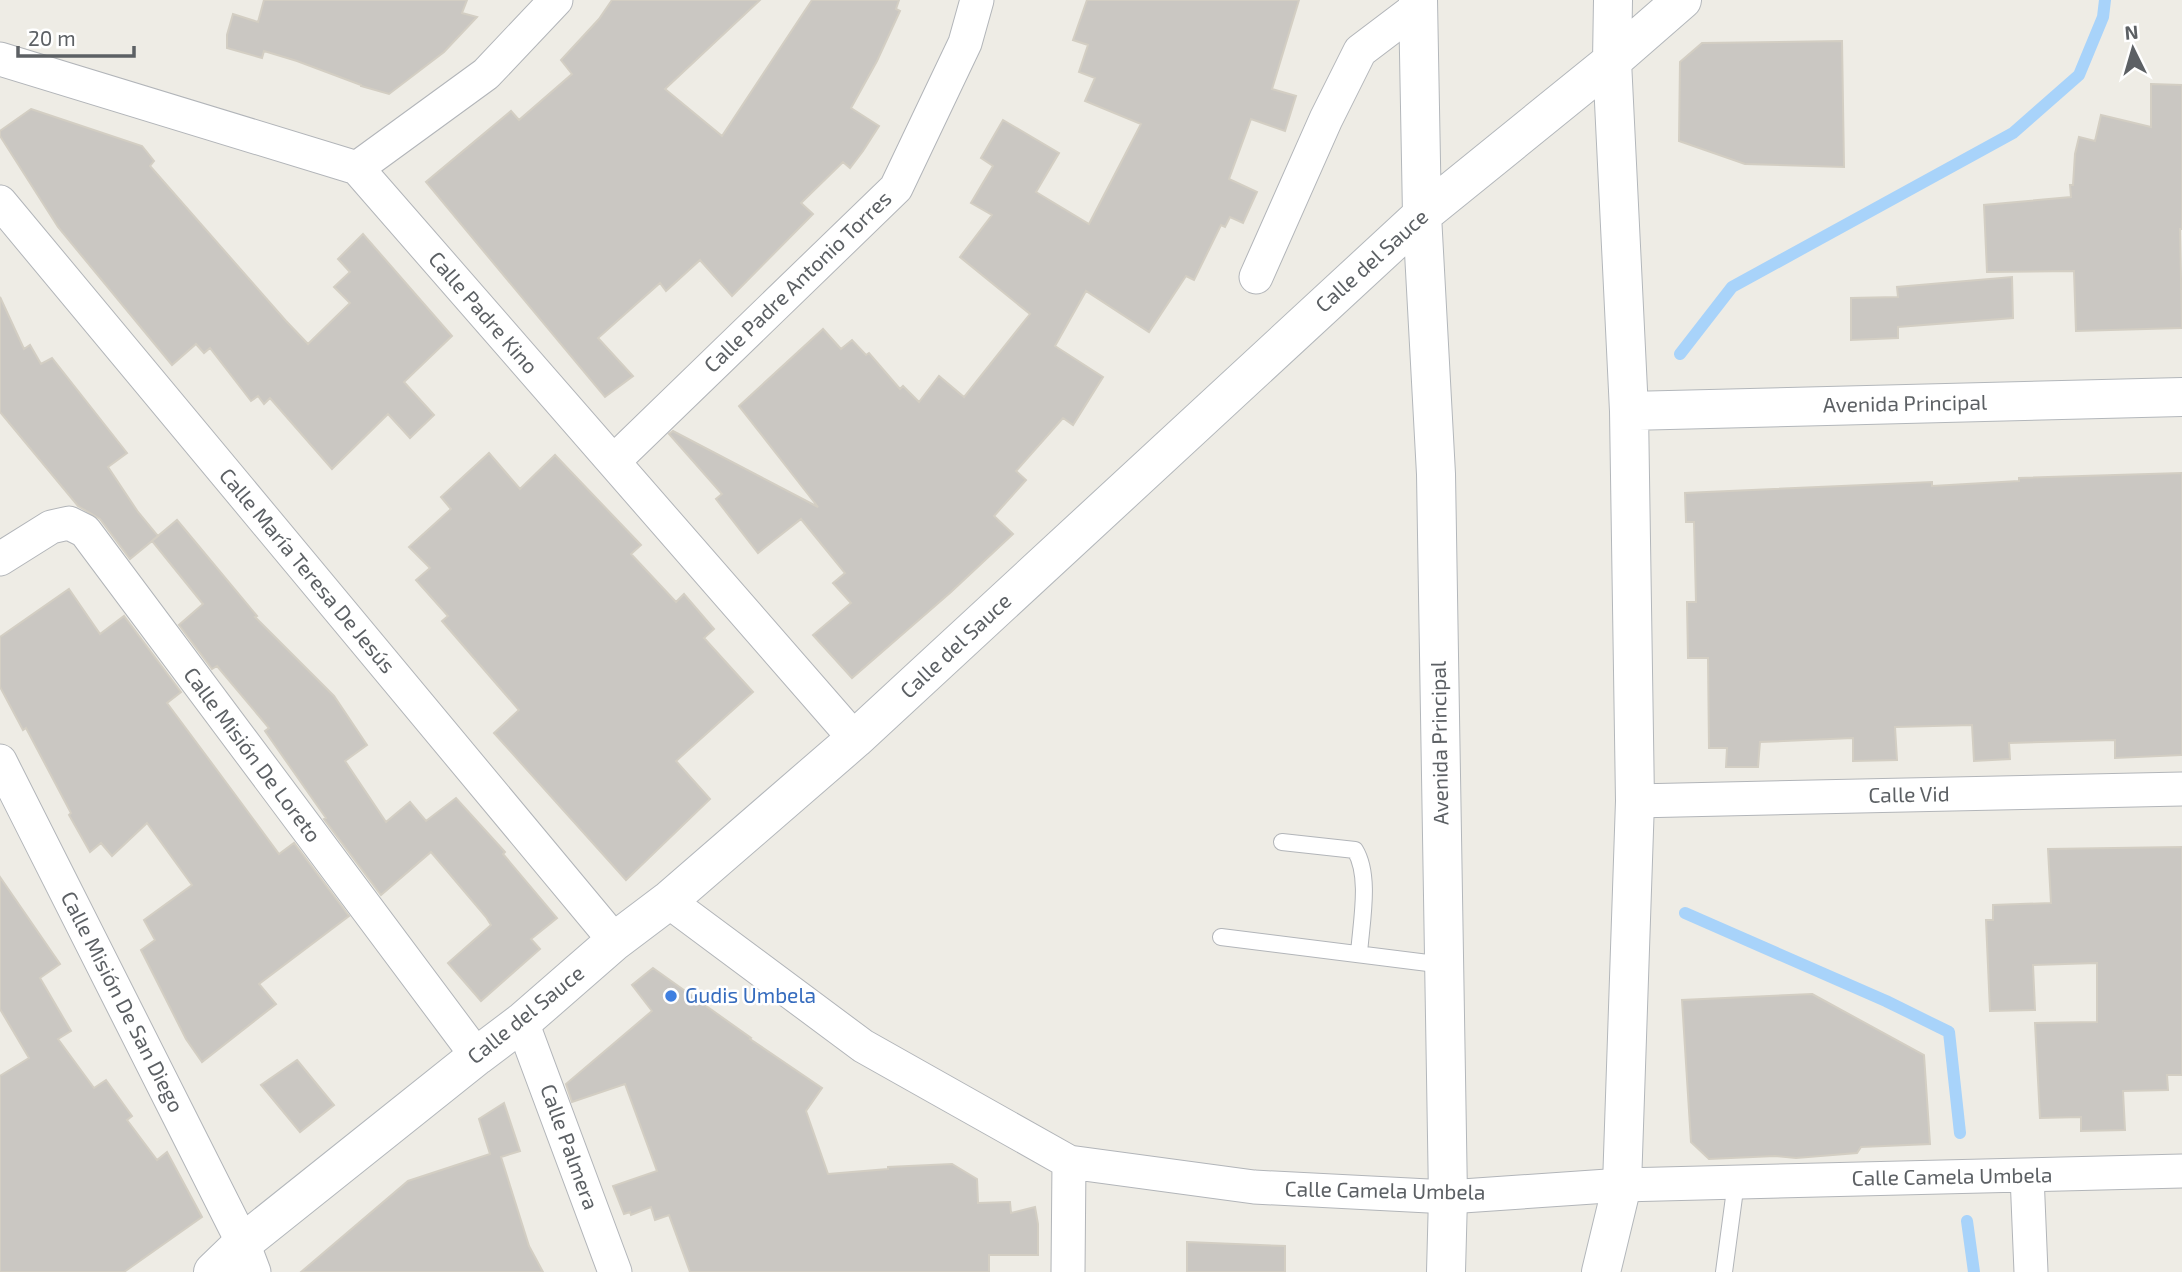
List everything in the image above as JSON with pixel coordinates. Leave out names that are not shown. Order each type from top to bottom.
[{"type":"main road","points":[[1601,1272],[1622,1185],[1635,801],[1629,411],[1612,61],[1612,0]]},
{"type":"main road","name":"Calle del Sauce","points":[[213,1272],[248,1258],[477,1056],[522,1022],[615,941],[668,901],[855,739],[1422,215],[1612,61],[1682,0]]},
{"type":"main road","name":"Avenida Principal","points":[[1418,4],[1422,215],[1436,474],[1448,1197],[1446,1272]]},
{"type":"main road","name":"Avenida Principal","points":[[1629,411],[2182,397]]},
{"type":"street","points":[[3,63],[357,168],[485,74],[556,0]]},
{"type":"street","name":"Calle Padre Antonio Torres","points":[[614,461],[896,188],[964,43],[977,0]]},
{"type":"street","points":[[1256,277],[1326,119],[1360,51],[1418,4]]},
{"type":"street","name":"Calle Padre Kino","points":[[357,168],[855,739]]},
{"type":"street","name":"Calle María Teresa De Jesús","points":[[0,202],[615,941]]},
{"type":"street","name":"Calle Misión De Loreto","points":[[0,559],[51,527],[69,523],[85,531],[477,1056]]},
{"type":"street","name":"Calle Misión De San Diego","points":[[0,761],[248,1258]]},
{"type":"street","name":"Calle Vid","points":[[1635,801],[2182,789]]},
{"type":"street","name":"Calle Camela Umbela","points":[[668,901],[863,1046],[1069,1162],[1254,1187],[1448,1197],[1622,1185],[2182,1171]]},
{"type":"street","name":"Calle Palmera","points":[[522,1022],[615,1272]]},
{"type":"street","points":[[1068,1272],[1069,1162]]},
{"type":"street","points":[[2027,1175],[2031,1272]]},
{"type":"lane","points":[[1282,842],[1355,850],[1362,860],[1364,880],[1359,954]]},
{"type":"lane","points":[[1221,937],[1444,965]]},
{"type":"lane","points":[[1724,1272],[1736,1182]]},
{"type":"building","points":[[264,0],[467,0],[462,13],[477,17],[444,52],[389,94],[264,51],[262,58],[227,48],[227,35],[233,14],[258,22]]},
{"type":"building","points":[[612,0],[760,0],[665,89],[722,136],[812,0],[899,0],[896,9],[900,11],[851,108],[879,126],[863,151],[850,168],[843,162],[801,203],[813,214],[732,296],[700,260],[666,291],[660,283],[598,338],[633,376],[605,397],[426,182],[511,111],[519,120],[572,74],[561,60],[599,19]]},
{"type":"building","points":[[1087,0],[1299,0],[1272,89],[1296,96],[1285,131],[1251,119],[1229,179],[1257,192],[1243,223],[1230,217],[1225,227],[1221,225],[1194,280],[1186,276],[1149,332],[1086,291],[1055,346],[1103,377],[1073,425],[1063,418],[1016,471],[1026,480],[994,516],[1013,534],[852,678],[813,635],[851,603],[833,583],[845,573],[801,519],[758,553],[716,499],[722,494],[669,434],[673,431],[818,507],[739,406],[823,329],[841,349],[852,340],[866,355],[869,353],[900,389],[903,386],[919,402],[939,376],[964,397],[1030,314],[960,257],[992,215],[971,203],[993,166],[981,158],[1003,120],[1059,153],[1036,192],[1089,224],[1141,124],[1085,101],[1095,78],[1079,72],[1088,45],[1073,40]]},
{"type":"building","points":[[1842,41],[1844,167],[1745,164],[1679,141],[1680,62],[1702,43]]},
{"type":"building","points":[[2151,84],[2182,85],[2182,328],[2076,331],[2074,271],[1987,272],[1984,205],[2071,197],[2070,185],[2073,185],[2079,137],[2095,141],[2101,115],[2151,127]]},
{"type":"building","points":[[31,109],[142,146],[154,161],[150,166],[308,344],[350,303],[334,287],[350,272],[338,259],[363,234],[452,336],[404,382],[434,415],[410,438],[388,414],[332,469],[270,398],[264,404],[258,396],[251,401],[210,348],[204,353],[196,344],[172,365],[58,227],[0,136],[0,131]]},
{"type":"building","points":[[2012,277],[2013,318],[1898,327],[1898,338],[1851,340],[1851,298],[1898,297],[1897,287]]},
{"type":"building","points":[[0,297],[24,349],[30,345],[41,364],[52,358],[127,453],[108,467],[138,512],[158,536],[130,559],[100,519],[78,506],[0,412]]},
{"type":"building","points":[[489,453],[520,489],[555,455],[641,545],[631,554],[676,602],[684,594],[714,629],[704,638],[753,692],[676,761],[710,799],[626,880],[494,733],[519,710],[442,621],[448,616],[416,580],[430,568],[409,547],[451,509],[441,497]]},
{"type":"building","points":[[2182,473],[2182,755],[2115,758],[2115,740],[2009,743],[2010,759],[1974,761],[1972,725],[1895,727],[1897,760],[1853,761],[1853,738],[1760,742],[1758,767],[1726,767],[1727,748],[1709,748],[1708,658],[1688,658],[1687,602],[1696,602],[1694,522],[1686,522],[1685,493],[1932,482],[1932,486],[2019,481],[2019,478]]},
{"type":"building","points":[[177,520],[257,616],[255,617],[334,696],[367,745],[345,761],[386,822],[410,802],[426,821],[456,798],[505,852],[503,854],[557,918],[531,939],[540,949],[481,1001],[448,963],[491,925],[486,917],[431,852],[381,895],[324,819],[326,818],[265,731],[269,728],[217,666],[212,669],[179,625],[203,604],[152,541]]},
{"type":"building","points":[[69,589],[100,634],[124,616],[181,692],[167,703],[279,854],[294,843],[349,916],[259,984],[276,1004],[202,1062],[186,1039],[141,950],[155,940],[144,920],[192,885],[147,823],[112,856],[101,843],[90,852],[26,728],[23,730],[0,687],[0,637]]},
{"type":"building","points":[[2182,847],[2182,1075],[2167,1075],[2168,1090],[2123,1091],[2125,1130],[2081,1131],[2081,1117],[2040,1118],[2035,1023],[2097,1022],[2097,963],[2033,965],[2035,1010],[1990,1011],[1986,920],[1993,920],[1993,905],[2051,903],[2048,849]]},
{"type":"building","points":[[0,877],[60,964],[40,978],[71,1031],[58,1039],[94,1088],[106,1080],[132,1116],[127,1120],[157,1160],[167,1152],[202,1217],[124,1272],[0,1272],[0,1076],[29,1058],[0,1009]]},
{"type":"building","points":[[653,968],[822,1088],[806,1111],[828,1174],[888,1167],[952,1164],[977,1179],[978,1203],[1010,1202],[1011,1213],[1035,1207],[1038,1255],[989,1255],[989,1272],[690,1272],[669,1215],[655,1220],[651,1207],[631,1215],[630,1212],[624,1214],[613,1186],[657,1171],[625,1084],[572,1102],[566,1084],[652,1011],[632,985]]},
{"type":"building","points":[[1812,994],[1924,1055],[1930,1144],[1861,1147],[1857,1153],[1796,1158],[1775,1156],[1709,1159],[1691,1142],[1682,1000]]},
{"type":"building","points":[[297,1060],[334,1105],[300,1132],[261,1085]]},
{"type":"building","points":[[504,1103],[520,1151],[501,1157],[529,1246],[543,1272],[301,1272],[408,1181],[490,1154],[479,1119]]},
{"type":"building","points":[[1187,1242],[1285,1246],[1285,1272],[1187,1272]]},
{"type":"waterway","points":[[1680,354],[1732,287],[2013,133],[2079,75],[2103,17],[2105,0]]},
{"type":"waterway","points":[[1685,913],[1886,1001],[1949,1032],[1960,1133]]},
{"type":"waterway","points":[[1967,1221],[1974,1272]]},
{"type":"place","name":"Gudis Umbela","points":[[671,996]]}]
